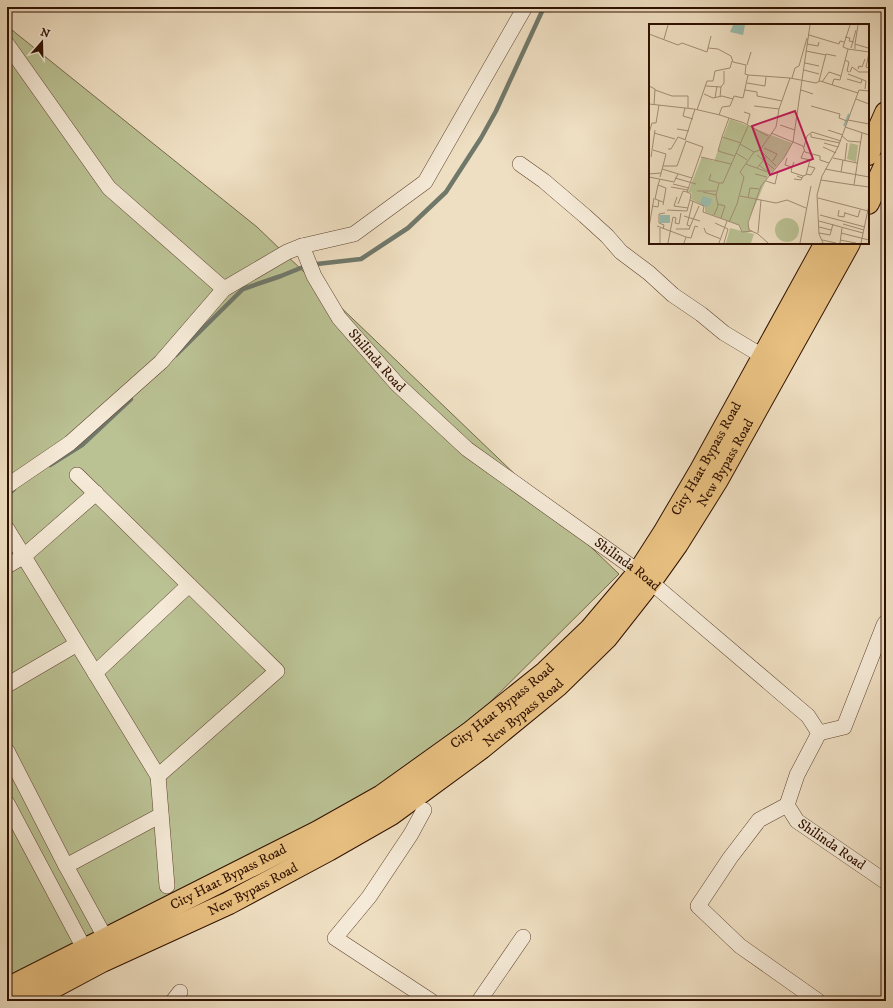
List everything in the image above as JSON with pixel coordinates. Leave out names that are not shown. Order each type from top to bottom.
[{"type":"main road","points":[[869,152],[886,113]]},
{"type":"main road","points":[[869,201],[886,164]]},
{"type":"main road","name":"City Haat Bypass Road","points":[[7,989],[318,832],[382,796],[470,733],[546,672],[645,577],[664,533],[701,470],[825,244]]},
{"type":"main road","name":"New Bypass Road","points":[[27,1001],[102,961],[229,903],[328,850],[391,814],[481,748],[558,685],[606,638],[645,577],[677,544],[717,480],[848,244]]},
{"type":"street","points":[[7,486],[70,443],[161,362],[224,289],[287,252],[303,250],[354,234],[425,182],[525,7]]},
{"type":"street","points":[[7,44],[109,188],[224,289]]},
{"type":"street","points":[[520,164],[544,181],[585,216],[607,236],[621,252],[649,273],[673,295],[701,314],[724,333],[764,357]]},
{"type":"street","name":"Shilinda Road","points":[[303,250],[314,276],[339,318],[397,384],[467,449],[645,577],[808,716],[819,733],[798,775],[787,806],[797,821],[886,882]]},
{"type":"street","points":[[77,475],[277,671],[158,776]]},
{"type":"street","points":[[7,566],[24,556],[96,493]]},
{"type":"street","points":[[7,529],[158,776],[167,886]]},
{"type":"street","points":[[95,673],[189,585]]},
{"type":"street","points":[[819,733],[844,727],[886,622]]},
{"type":"street","points":[[7,685],[77,644]]},
{"type":"street","points":[[7,751],[66,866],[106,939]]},
{"type":"street","points":[[7,803],[84,950]]},
{"type":"street","points":[[787,806],[759,820],[730,858],[698,906],[740,946],[818,1001]]},
{"type":"street","points":[[424,810],[411,834],[369,897],[335,938],[431,1001]]},
{"type":"street","points":[[66,866],[161,815]]},
{"type":"street","points":[[479,1001],[523,937]]},
{"type":"green space","points":[[7,26],[257,227],[619,574],[435,757],[7,988]]},
{"type":"waterway","points":[[176,355],[243,289],[308,265],[361,259],[408,228],[446,192],[481,138],[496,111],[544,7]]},
{"type":"waterway","points":[[50,465],[82,445],[131,399]]},
{"type":"waterway","points":[[7,495],[14,489]]}]
